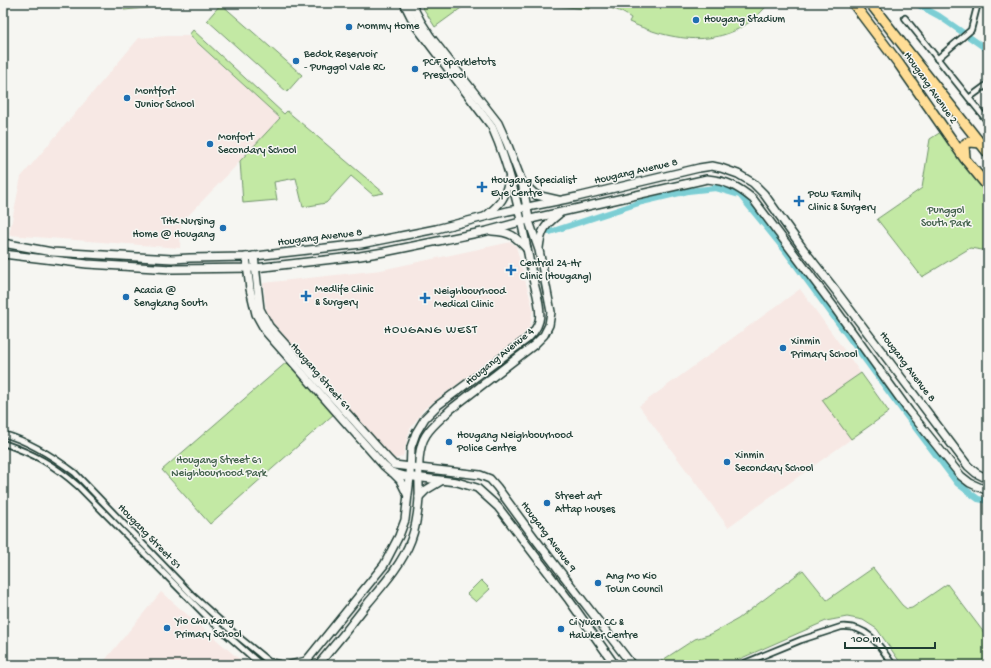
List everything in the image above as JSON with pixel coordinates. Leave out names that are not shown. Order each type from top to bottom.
[{"type":"highway","name":"Hougang Avenue 2","points":[[853,3],[899,64],[965,159],[988,187]]},
{"type":"highway","name":"Hougang Avenue 2","points":[[870,3],[988,153]]},
{"type":"highway","points":[[965,159],[964,146],[966,143],[981,143]]},
{"type":"street","name":"Hougang Avenue 4","points":[[318,665],[346,632],[401,561],[411,540],[417,518],[420,454],[425,436],[440,420],[534,345],[544,335],[549,325],[551,312],[539,250],[529,219],[522,182],[498,123],[415,25],[404,3]]},
{"type":"street","name":"Hougang Avenue 4","points":[[305,663],[384,565],[399,536],[405,520],[410,477],[411,452],[416,433],[425,418],[437,406],[527,339],[535,331],[539,322],[540,314],[528,250],[506,162],[492,127],[421,22],[411,3]]},
{"type":"street","points":[[937,59],[971,30],[978,3]]},
{"type":"street","points":[[905,18],[988,122]]},
{"type":"street","points":[[969,98],[988,84]]},
{"type":"street","name":"Hougang Avenue 8","points":[[3,243],[52,252],[172,259],[246,257],[361,244],[436,230],[518,209],[712,166],[738,174],[753,183],[764,194],[804,250],[968,466],[976,473],[988,479]]},
{"type":"street","points":[[483,218],[499,205],[506,194],[509,175]]},
{"type":"street","name":"Hougang Avenue 8","points":[[3,254],[87,264],[172,269],[251,268],[360,256],[487,231],[529,219],[707,179],[727,182],[740,188],[753,199],[834,307],[909,411],[960,476],[970,483],[988,491]]},
{"type":"street","points":[[522,182],[536,195],[560,200]]},
{"type":"street","points":[[539,250],[540,237],[543,229],[550,221],[563,212]]},
{"type":"street","points":[[487,231],[504,232],[514,236],[528,250]]},
{"type":"street","name":"Hougang Street 61","points":[[254,256],[251,268],[250,289],[256,314],[266,332],[384,466],[393,468],[408,496]]},
{"type":"street","name":"Hougang Street 61","points":[[246,257],[251,268]]},
{"type":"street","points":[[834,307],[843,300]]},
{"type":"street","points":[[884,377],[894,368]]},
{"type":"street","name":"Hougang Street 51","points":[[3,434],[22,440],[37,448],[75,473],[193,596],[235,634],[272,664]]},
{"type":"street","name":"Hougang Street 51","points":[[3,442],[30,452],[64,473],[208,618],[261,665]]},
{"type":"street","points":[[393,468],[411,452]]},
{"type":"street","points":[[420,454],[423,461],[435,470]]},
{"type":"street","points":[[393,468],[419,468]]},
{"type":"street","points":[[393,468],[410,477],[419,478]]},
{"type":"street","name":"Hougang Avenue 9","points":[[419,468],[480,475],[490,479],[632,665]]},
{"type":"street","name":"Hougang Avenue 9","points":[[419,478],[457,482],[477,488],[494,502],[569,600],[615,665]]},
{"type":"street","points":[[419,497],[426,490],[441,481]]},
{"type":"street","points":[[740,665],[801,640],[848,626],[860,629],[873,638],[894,665]]},
{"type":"street","points":[[290,665],[305,663]]},
{"type":"street","points":[[272,664],[281,665]]},
{"type":"shaded area","points":[[189,36],[280,118],[181,223],[180,248],[9,235],[21,177],[139,38]]},
{"type":"shaded area","points":[[511,242],[516,246],[533,309],[530,326],[521,337],[424,409],[410,429],[403,456],[394,460],[267,316],[263,283],[381,270]]},
{"type":"shaded area","points":[[800,289],[889,412],[728,527],[639,406]]},
{"type":"shaded area","name":"Yio Chu Kang Primary School","points":[[161,592],[246,665],[101,665]]},
{"type":"green space","points":[[123,3],[201,3],[124,10]]},
{"type":"green space","points":[[420,3],[468,3],[435,27]]},
{"type":"green space","name":"Hougang Stadium","points":[[555,3],[769,3],[754,18],[738,29],[721,35],[704,38],[685,38],[666,35],[629,22],[631,18],[612,8],[591,5],[590,9],[555,6]]},
{"type":"green space","points":[[221,4],[302,75],[287,92],[207,20]]},
{"type":"green space","points":[[193,30],[284,114],[287,111],[384,193],[373,195],[351,176],[326,203],[303,207],[296,178],[274,182],[277,200],[243,203],[240,161],[280,118],[189,35]]},
{"type":"green space","name":"Punggol South Park","points":[[944,130],[988,188],[988,251],[970,248],[922,277],[877,219],[922,188],[930,139]]},
{"type":"green space","name":"Hougang Street 61 Neighbourhood Park","points":[[288,361],[335,413],[210,524],[162,470]]},
{"type":"green space","points":[[861,373],[889,412],[851,439],[822,400]]},
{"type":"green space","points":[[873,568],[902,605],[907,609],[912,608],[947,584],[988,638],[988,665],[902,665],[877,629],[863,620],[847,617],[826,621],[726,665],[655,665],[695,639],[711,634],[738,619],[803,570],[827,600]]},
{"type":"green space","points":[[481,580],[490,589],[476,602],[467,594]]},
{"type":"waterway","points":[[915,3],[939,16],[988,50]]},
{"type":"waterway","points":[[550,232],[642,202],[688,191],[716,188],[740,195],[784,249],[957,483],[978,499],[988,501]]},
{"type":"place","name":"Hougang Stadium","points":[[696,20]]},
{"type":"place","name":"Mommy Home","points":[[349,27]]},
{"type":"place","name":"Bedok Reservoir - Punggol Vale RC","points":[[296,61]]},
{"type":"place","name":"PCF Sparkletots Preschool","points":[[415,69]]},
{"type":"place","name":"Montfort Junior School","points":[[127,98]]},
{"type":"place","name":"Monfort Secondary School","points":[[210,144]]},
{"type":"place","name":"Hougang Specialist Eye Centre","points":[[482,187]]},
{"type":"place","name":"Pow Family Clinic & Surgery","points":[[799,201]]},
{"type":"place","name":"THK Nursing Home @ Hougang","points":[[223,228]]},
{"type":"place","name":"Central 24-Hr Clinic (Hougang)","points":[[511,270]]},
{"type":"place","name":"Medlife Clinic & Surgery","points":[[306,296]]},
{"type":"place","name":"Acacia @ Sengkang South","points":[[126,297]]},
{"type":"place","name":"Neighbourhood Medical Clinic","points":[[425,298]]},
{"type":"place","name":"Xinmin Primary School","points":[[783,348]]},
{"type":"place","name":"Hougang Neighbourhood Police Centre","points":[[449,442]]},
{"type":"place","name":"Xinmin Secondary School","points":[[727,462]]},
{"type":"place","name":"Street art Attap houses","points":[[547,503]]},
{"type":"place","name":"Ang Mo Kio Town Council","points":[[598,583]]},
{"type":"place","name":"Yio Chu Kang Primary School","points":[[167,628]]},
{"type":"place","name":"Ci Yuan CC & Hawker Centre","points":[[561,629]]},
{"type":"district","name":"HOUGANG WEST","points":[[431,331]]}]
